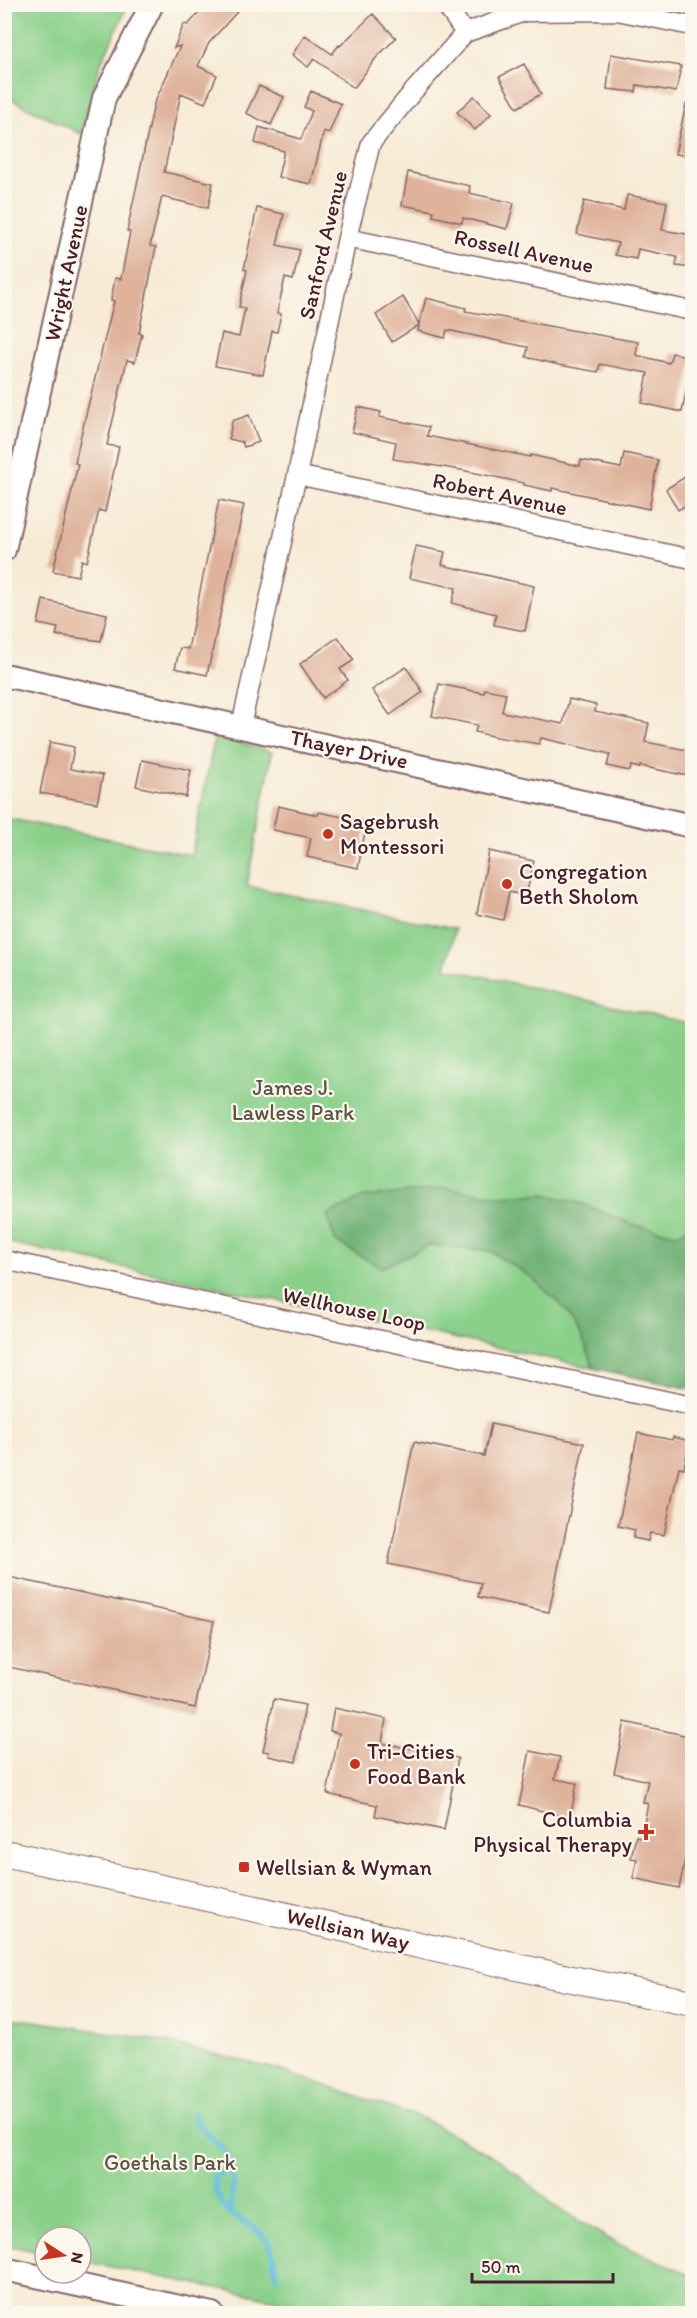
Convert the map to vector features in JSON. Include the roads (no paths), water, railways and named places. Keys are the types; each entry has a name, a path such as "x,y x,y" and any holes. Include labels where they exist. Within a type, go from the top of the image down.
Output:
{"main road":[{"name":"Wellsian Way","path":"4,1853 567,1978 693,2003"}],"street":[{"name":"Wright Avenue","path":"4,550 104,98 152,4"},
{"path":"445,4 465,33"},
{"name":"Sanford Avenue","path":"241,726 297,475 346,238 371,143 465,33 524,12 617,11 693,26"},
{"name":"Rossell Avenue","path":"346,238 693,311"},
{"name":"Robert Avenue","path":"297,475 693,559"},
{"name":"Thayer Drive","path":"4,675 693,826"},
{"name":"Wellhouse Loop","path":"4,1260 693,1406"},
{"path":"4,2269 212,2313"}],"waterway":[{"path":"194,2114 197,2123 223,2149 229,2161 226,2170 214,2178 221,2203 227,2211 259,2231 267,2240 277,2277"},
{"path":"230,2166 233,2182 230,2213"}],"place":[{"name":"Sagebrush Montessori","path":"328,834"},
{"name":"Congregation Beth Sholom","path":"507,884"},
{"name":"Tri-Cities Food Bank","path":"355,1764"},
{"name":"Columbia Physical Therapy","path":"646,1832"},
{"name":"Wellsian & Wyman","path":"244,1867"}],"park label":[{"name":"James J. Lawless Park","path":"293,1100"},
{"name":"Goethals Park","path":"170,2162"}]}
